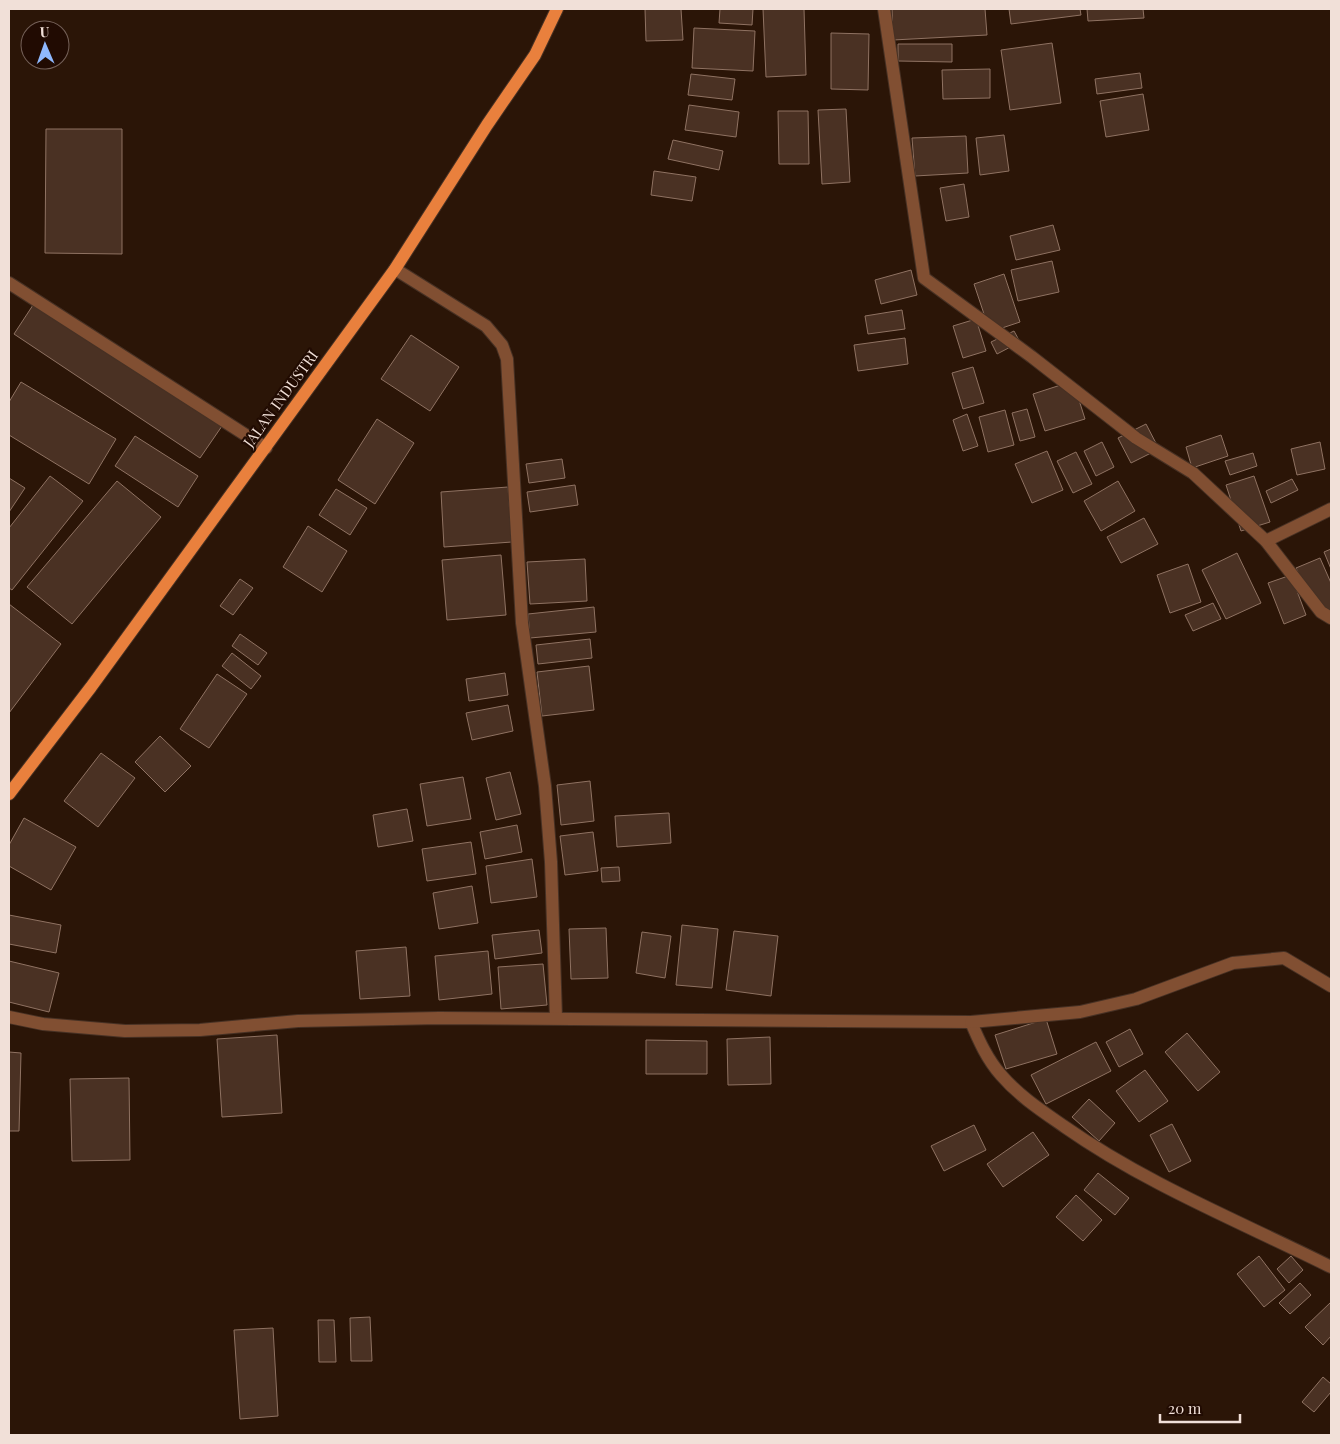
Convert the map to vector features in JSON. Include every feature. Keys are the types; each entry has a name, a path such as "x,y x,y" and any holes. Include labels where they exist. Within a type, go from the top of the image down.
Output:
{"main road":[{"name":"JALAN INDUSTRI","path":"9,794 92,687 394,268 486,125 535,54 557,9"}],"street":[{"path":"884,9 924,278 1032,357 1136,438 1193,473 1266,541 1320,612 1331,618"},
{"path":"394,268 486,326 502,345 507,359 522,624 545,786 552,862 556,1018"},
{"path":"9,283 266,448"},
{"path":"1266,541 1331,509"},
{"path":"9,1016 43,1024 125,1031 200,1030 298,1022 556,1018 765,1022 862,1020 971,1022 1019,1018 1098,1007 1136,999 1233,963 1284,958 1331,986"},
{"path":"971,1022 984,1052 1000,1074 1027,1100 1090,1145 1169,1190 1331,1266"}],"building":[{"path":"645,9 681,9 683,40 646,41"},
{"path":"720,9 753,9 752,25 719,23"},
{"path":"763,9 804,9 806,75 766,77"},
{"path":"892,9 985,9 987,35 893,40"},
{"path":"1009,9 1080,9 1081,15 1011,24"},
{"path":"1087,9 1143,9 1144,18 1088,21"},
{"path":"694,28 755,31 753,71 692,68"},
{"path":"831,33 869,34 868,90 831,89"},
{"path":"1052,43 1061,103 1010,110 1001,50"},
{"path":"898,44 952,44 952,62 898,61"},
{"path":"990,69 990,98 943,99 942,70"},
{"path":"1140,73 1142,88 1097,94 1095,79"},
{"path":"691,74 735,79 732,100 688,95"},
{"path":"1143,94 1149,130 1106,137 1100,101"},
{"path":"689,105 739,112 736,137 685,130"},
{"path":"846,109 850,182 822,184 818,110"},
{"path":"778,111 808,111 809,164 779,164"},
{"path":"46,129 122,129 122,254 45,253"},
{"path":"1004,135 1009,171 980,175 976,138"},
{"path":"966,136 968,173 915,176 912,138"},
{"path":"673,140 723,151 719,170 668,159"},
{"path":"654,171 696,177 692,201 651,195"},
{"path":"964,184 969,217 946,221 940,188"},
{"path":"1053,225 1060,250 1016,260 1010,236"},
{"path":"1052,261 1059,292 1018,301 1011,270"},
{"path":"911,270 917,295 881,304 875,280"},
{"path":"1004,274 1020,322 990,332 974,284"},
{"path":"35,302 222,426 200,458 14,334"},
{"path":"902,310 905,329 868,334 865,316"},
{"path":"976,319 986,351 963,358 953,326"},
{"path":"1014,331 1020,342 997,354 991,342"},
{"path":"411,335 459,367 430,411 381,379"},
{"path":"905,338 908,364 858,371 854,345"},
{"path":"973,367 984,403 963,409 952,373"},
{"path":"1073,381 1085,419 1045,431 1033,394"},
{"path":"21,382 116,439 89,484 9,435 9,402"},
{"path":"1027,409 1035,437 1020,441 1012,413"},
{"path":"1005,410 1014,445 988,452 979,417"},
{"path":"967,414 978,446 963,451 953,420"},
{"path":"377,419 414,443 375,504 338,480"},
{"path":"1146,424 1159,449 1131,463 1118,438"},
{"path":"1221,435 1228,456 1192,468 1186,447"},
{"path":"135,436 198,476 178,507 115,466"},
{"path":"1102,442 1114,467 1096,476 1084,451"},
{"path":"1320,442 1325,469 1297,475 1291,449"},
{"path":"1047,451 1063,490 1032,503 1015,464"},
{"path":"1076,452 1092,484 1073,493 1057,461"},
{"path":"1253,453 1257,466 1230,475 1225,461"},
{"path":"562,459 565,478 529,483 526,464"},
{"path":"50,476 83,501 12,590 9,588 9,528"},
{"path":"1254,476 1270,522 1241,531 1226,485"},
{"path":"9,478 25,488 9,512"},
{"path":"1292,479 1298,490 1271,503 1266,491"},
{"path":"117,481 161,517 72,624 27,587"},
{"path":"1118,481 1135,511 1101,531 1084,501"},
{"path":"575,485 578,505 530,512 527,492"},
{"path":"508,487 512,542 444,547 441,492"},
{"path":"336,489 367,508 350,535 319,515"},
{"path":"1144,518 1158,544 1121,563 1107,537"},
{"path":"308,526 347,551 322,592 283,567"},
{"path":"1331,549 1331,569 1324,552"},
{"path":"1237,553 1261,603 1226,619 1202,570"},
{"path":"501,555 506,615 447,620 442,560"},
{"path":"1320,558 1331,583 1331,613 1319,618 1296,568"},
{"path":"585,559 587,601 530,604 527,562"},
{"path":"1188,564 1201,602 1170,613 1157,575"},
{"path":"1291,575 1306,615 1284,624 1268,583"},
{"path":"240,579 253,588 233,615 220,606"},
{"path":"1213,603 1221,619 1193,631 1185,615"},
{"path":"9,604 61,644 9,713"},
{"path":"594,607 596,632 530,638 528,614"},
{"path":"240,634 267,653 258,665 232,646"},
{"path":"590,639 592,658 538,664 536,645"},
{"path":"232,653 261,676 251,689 222,666"},
{"path":"589,666 594,710 542,716 537,672"},
{"path":"505,673 508,695 469,701 466,679"},
{"path":"217,674 247,694 209,748 180,729"},
{"path":"508,705 513,731 472,740 466,713"},
{"path":"160,736 191,766 165,792 135,762"},
{"path":"101,753 135,778 98,827 64,801"},
{"path":"510,772 521,814 496,820 486,778"},
{"path":"463,777 471,819 427,826 420,784"},
{"path":"590,781 594,821 561,825 557,785"},
{"path":"407,809 413,841 378,847 373,815"},
{"path":"669,813 671,843 617,847 615,816"},
{"path":"24,818 76,847 51,890 9,866 9,845"},
{"path":"517,825 522,852 485,859 480,832"},
{"path":"593,832 598,871 565,875 560,836"},
{"path":"471,842 476,874 427,881 422,849"},
{"path":"532,859 537,897 491,903 486,866"},
{"path":"619,867 620,881 602,882 601,868"},
{"path":"472,886 478,923 439,929 433,893"},
{"path":"9,915 61,925 56,953 9,944"},
{"path":"682,925 718,929 712,988 676,985"},
{"path":"606,928 608,978 571,979 569,929"},
{"path":"539,930 542,953 495,959 492,935"},
{"path":"734,931 778,936 771,996 726,990"},
{"path":"642,932 671,936 665,978 636,973"},
{"path":"406,947 410,996 360,999 356,951"},
{"path":"488,951 492,994 439,1000 435,956"},
{"path":"9,961 59,973 49,1012 9,1002"},
{"path":"543,964 547,1005 501,1009 498,967"},
{"path":"1046,1019 1057,1054 1006,1069 995,1035"},
{"path":"1130,1029 1143,1054 1119,1067 1106,1042"},
{"path":"1187,1033 1220,1072 1198,1091 1165,1052"},
{"path":"277,1035 282,1113 222,1117 217,1039"},
{"path":"770,1037 771,1084 728,1085 727,1039"},
{"path":"646,1040 707,1041 707,1074 646,1074"},
{"path":"1096,1042 1111,1071 1046,1104 1031,1075"},
{"path":"9,1052 21,1053 19,1131 9,1131"},
{"path":"1145,1070 1168,1101 1139,1122 1116,1091"},
{"path":"129,1078 130,1160 72,1161 70,1079"},
{"path":"1089,1099 1115,1123 1099,1141 1072,1117"},
{"path":"1172,1124 1191,1161 1169,1172 1150,1135"},
{"path":"974,1125 986,1150 944,1171 931,1146"},
{"path":"1033,1132 1049,1155 1003,1187 987,1164"},
{"path":"1098,1173 1129,1198 1115,1215 1084,1190"},
{"path":"1076,1195 1102,1220 1083,1241 1056,1217"},
{"path":"1259,1256 1285,1290 1264,1307 1237,1274"},
{"path":"1291,1256 1303,1270 1289,1283 1277,1269"},
{"path":"1300,1283 1311,1295 1290,1314 1279,1303"},
{"path":"1331,1302 1331,1336 1323,1345 1305,1327"},
{"path":"370,1317 372,1361 351,1361 350,1318"},
{"path":"318,1320 334,1320 336,1362 319,1362"},
{"path":"273,1328 278,1416 240,1419 234,1330"},
{"path":"1323,1377 1331,1384 1331,1392 1314,1412 1302,1402"}]}
